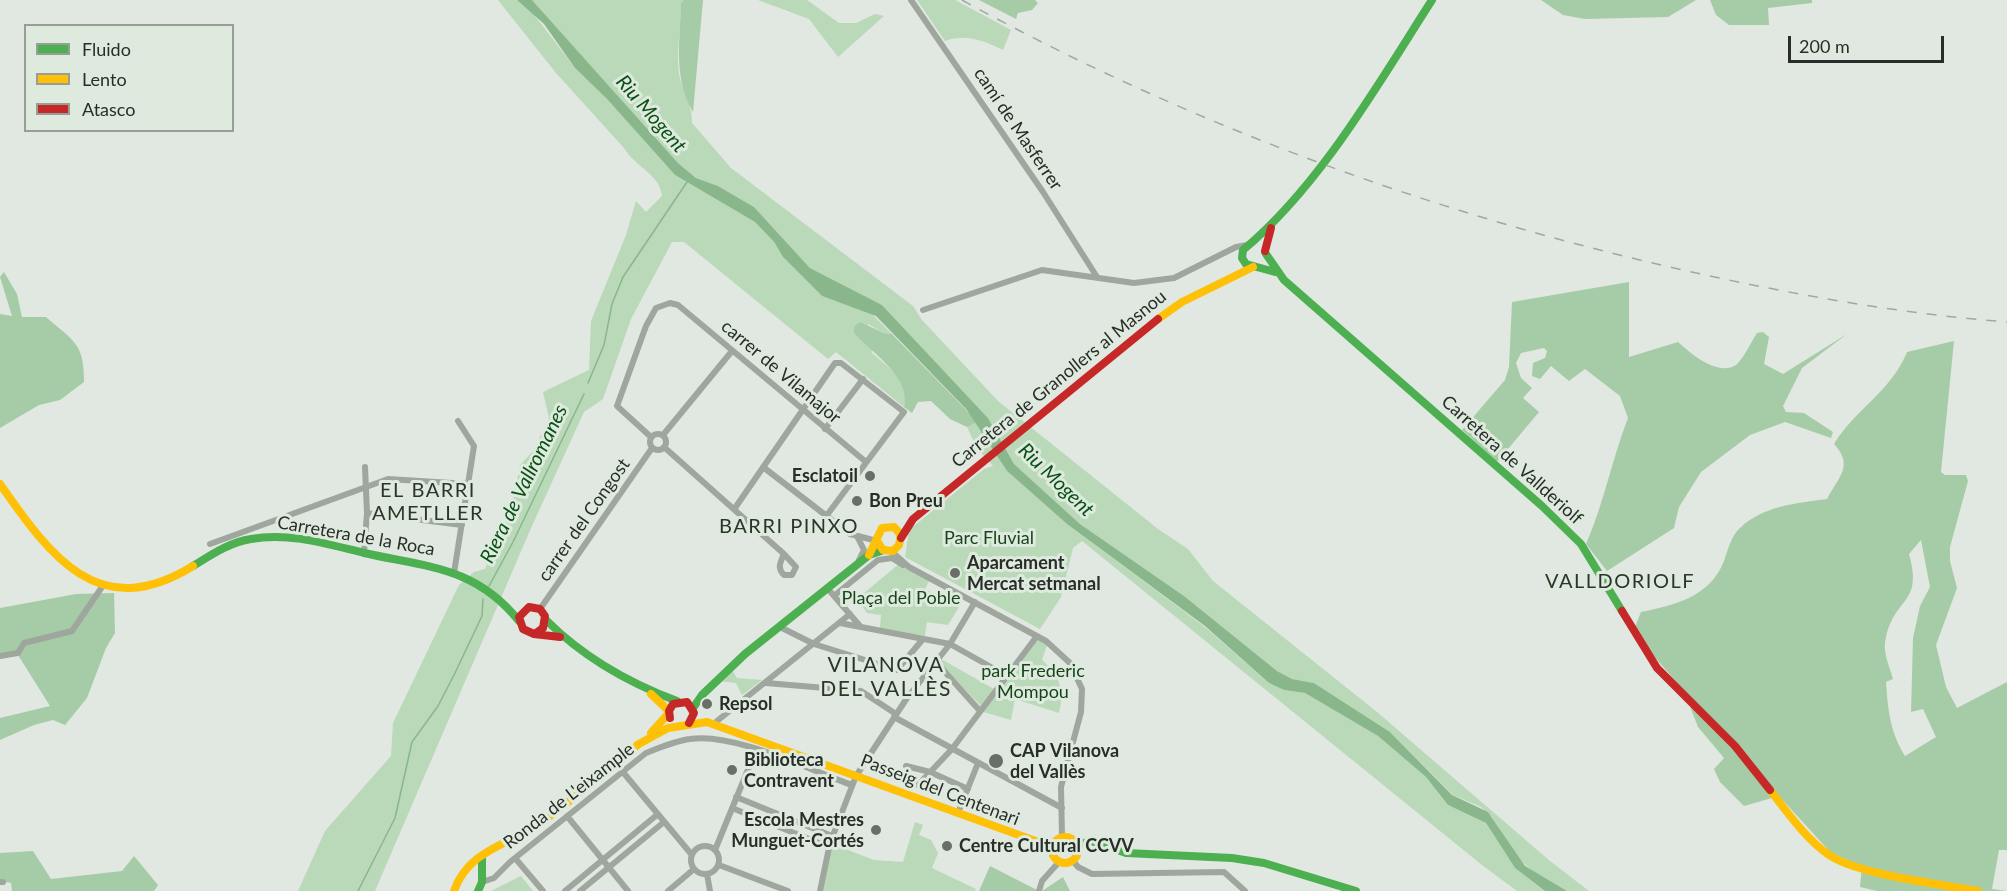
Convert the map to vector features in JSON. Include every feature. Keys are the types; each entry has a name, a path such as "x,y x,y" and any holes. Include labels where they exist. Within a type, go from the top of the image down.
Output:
{"street":[{"name":"camí de Masferrer","path":"911,0 1043,192 1098,277"},
{"path":"923,310 1042,270 1134,282 1174,278 1229,251 1249,244 1272,226 1362,108 1432,0"},
{"path":"1229,251 1242,257 1246,264 1254,267 1264,261 1272,226"},
{"path":"1249,244 1260,244 1265,252"},
{"path":"1234,277 1249,244"},
{"name":"Carretera de Vallderiolf","path":"1265,252 1276,272 1542,506 1581,544 1657,668 1735,746 1797,824 1829,855 1854,867 1978,891"},
{"name":"Carretera de Vallderiolf","path":"1254,267 1276,272"},
{"name":"Carretera de Granollers al Masnou","path":"894,527 913,519 1182,302 1254,267"},
{"name":"carrer de Vilamajor","path":"651,437 617,406 646,326 656,308 670,303 678,306 866,462"},
{"path":"663,435 732,351"},
{"path":"735,508 801,410 836,363 841,363 904,412 826,515"},
{"path":"825,429 863,380"},
{"path":"454,573 474,446 458,421"},
{"path":"655,434 663,435 666,441 664,447 659,450 652,448 651,437 655,434"},
{"path":"664,447 784,554"},
{"name":"carrer del Congost","path":"540,609 652,448"},
{"path":"363,552 367,513 365,467"},
{"path":"763,467 826,515 860,537 877,541 909,567"},
{"path":"210,544 388,479 468,484"},
{"name":"Carretera de la Roca","path":"0,484 56,559 77,574 104,584 137,587 158,584 231,544 262,537 291,539 430,565 454,573 502,602 526,609"},
{"path":"367,513 462,525"},
{"name":"Carretera de Granollers al Masnou","path":"900,542 913,519"},
{"path":"860,537 879,531 886,526 894,527 900,542 903,561"},
{"path":"831,592 852,569 869,555 877,541 879,531"},
{"path":"852,569 864,550 860,537"},
{"path":"869,555 888,551 900,542"},
{"path":"458,889 460,874 492,847 530,829 553,814 662,724 669,712 680,701 709,686 780,627 878,560 892,558 1046,641 1070,663 1082,689 1081,711 1061,787 1062,837"},
{"path":"0,657 18,653 24,643 72,631 104,584"},
{"path":"831,592 861,627"},
{"name":"Carretera de la Roca","path":"502,602 519,621"},
{"path":"820,891 832,836 856,776 895,716 950,644 975,602"},
{"path":"560,637 524,631 519,621 526,609 533,607 540,609 560,637 639,684 694,709"},
{"path":"717,720 850,614"},
{"path":"536,633 543,628 546,620"},
{"path":"840,622 950,644 1007,676"},
{"path":"780,627 814,644 897,670 923,639"},
{"path":"918,785 952,748 1037,636"},
{"path":"936,662 980,711"},
{"path":"765,683 861,691 895,716 1062,808"},
{"path":"639,684 669,712 671,720 678,725"},
{"path":"637,745 668,728 689,723 694,709 709,686"},
{"name":"Passeig del Centenari","path":"694,709 816,761"},
{"name":"Passeig del Centenari","path":"689,723 707,722 1052,847"},
{"name":"Ronda de L'eixample","path":"480,883 494,878 515,858 646,753 692,738 734,741 852,785"},
{"path":"715,850 756,750"},
{"path":"958,813 978,763"},
{"path":"906,766 930,772 968,789"},
{"path":"622,771 692,855 694,869"},
{"path":"736,798 832,836"},
{"path":"732,808 829,847"},
{"path":"565,891 658,814"},
{"path":"567,816 628,891"},
{"path":"580,891 664,822"},
{"path":"1059,862 1053,856 1052,847 1062,837 1071,838 1077,845 1078,853 1073,861"},
{"path":"1077,845 1091,841 1126,853 1232,858 1264,863 1356,891"},
{"path":"692,855 700,846 706,846 715,850 719,855 719,865"},
{"path":"480,883 482,857"},
{"path":"515,858 543,891"},
{"path":"1039,891 1042,881 1059,862 1073,861"},
{"path":"1073,861 1078,867 1092,874 1224,872 1245,891"},
{"path":"707,874 719,865"},
{"path":"719,865 788,891"},
{"path":"468,869 476,871 480,883"},
{"path":"694,869 707,874"},
{"path":"668,891 694,869"},
{"path":"707,874 710,891"}],"green space":[{"path":"498,0 517,0 532,12 575,68 607,99 675,175 755,222 774,242 783,257 822,296 871,313 892,334 884,333 868,324 872,353 897,376 904,390 904,407 836,352 828,359 684,242 672,242 631,319 603,399 584,412 531,528 375,891 298,891 325,831 391,756 393,723 459,585 474,572 485,569 511,512 520,465 533,451 549,418 543,392 589,370 591,321 626,235 636,201 646,212 662,196 652,176 629,155 556,73"},
{"path":"532,0 684,0 681,3 678,66 680,80 691,111 692,123 731,168 913,306 922,320 998,401 1158,529 1188,549 1213,581 1377,712 1550,861 1589,891 1567,891 1531,870 1519,859 1492,817 1481,807 1453,795 1390,732 1314,683 1292,679 1277,671 1184,596 1080,524 1014,464 988,418 882,305 810,268 754,207 718,186 696,178 678,163"},
{"path":"758,0 807,0 839,23 856,23 875,14 884,16 838,57 809,19"},
{"path":"917,0 955,0 1011,30 1003,50 982,41 967,38 945,41"},
{"name":"Parc Fluvial","path":"978,422 1007,471 1067,524 1205,627 1269,683 1284,690 1305,693 1378,736 1426,777 1448,805 1486,823 1515,868 1545,891 1517,891 1482,865 1082,541 1073,548 1061,597 1040,629 905,557 909,530 984,469 993,466 977,448 967,427"},
{"name":"Plaça del Poble","path":"900,563 930,579 925,589 959,607 948,625 927,622 925,636 880,628 881,615 867,613 857,599"},
{"name":"park Frederic Mompou","path":"1037,636 1047,645 1042,660 1060,684 1059,713 1015,699 1011,720 980,711"},
{"path":"941,659 994,689 981,706 939,662"},
{"path":"732,670 737,678 762,680 742,695 736,683 718,681"},
{"path":"915,822 923,825 919,835 931,840 938,853 932,868 976,889 975,891 820,891 830,843 874,860 903,862"},
{"path":"521,876 533,891 491,891"}],"shaded area":[{"path":"517,0 532,0 678,163 696,178 718,186 754,207 810,268 882,305 988,418 1014,464 1080,524 1184,596 1277,671 1292,679 1314,683 1390,732 1452,795 1488,812 1525,866 1567,891 1545,891 1515,868 1486,823 1448,805 1426,777 1378,736 1305,693 1284,690 1269,683 1205,626 1067,524 1007,471 967,410 876,316 822,296 783,257 774,242 755,222 675,175 607,99 575,68 544,24"},
{"path":"684,0 703,0 693,112 680,73 681,3"},
{"path":"979,0 1035,0 1038,3 1032,10 1018,13 1016,19"},
{"path":"1541,0 1696,0 1668,17 1585,19 1563,15"},
{"path":"1710,0 1812,0 1812,3 1768,8 1769,25 1729,25 1716,15"},
{"path":"4,272 17,294 22,317 46,317 76,344 82,358 84,382 60,400 39,405 0,428 0,314 12,316 0,277"},
{"path":"1629,282 1629,357 1678,342 1705,362 1721,368 1729,368 1739,362 1757,333 1763,332 1769,337 1764,364 1783,374 1847,334 1802,368 1783,406 1786,412 1804,413 1833,432 1831,438 1785,422 1750,435 1701,472 1679,507 1674,528 1607,571 1586,544 1628,418 1620,396 1585,369 1569,381 1551,366 1540,379 1532,376 1533,363 1545,358 1547,351 1544,348 1521,353 1516,363 1521,378 1532,388 1523,398 1539,412 1497,462 1462,430 1505,380 1509,367 1512,302"},
{"path":"860,322 884,333 892,334 978,422 967,427 950,419 931,401 918,402 912,413 904,407 905,396 896,376 854,333 854,327"},
{"path":"1954,341 1941,472 1945,475 1966,475 1968,481 1950,547 1950,561 1957,588 1936,645 1946,687 1957,708 2007,682 2007,850 1999,850 1992,889 2007,891 1877,891 1860,887 1862,866 1831,853 1779,796 1744,806 1720,782 1714,769 1724,758 1698,727 1684,691 1653,655 1635,627 1641,612 1679,602 1701,591 1710,583 1724,561 1734,535 1749,521 1770,510 1827,499 1844,465 1840,452 1834,444 1852,420 1892,379 1907,352","holes":["1921,540 1930,587 1920,606 1913,638 1911,712 1923,709 1936,737 1905,756 1896,738 1889,711 1886,682 1893,679 1886,658 1885,642 1890,623 1911,592 1913,583 1909,554"]},
{"path":"114,593 115,633 106,648 87,698 65,725 53,720 34,725 0,740 0,718 50,706 18,655 0,657 0,608 76,594"},
{"path":"33,851 51,879 122,871 134,856 158,885 154,891 12,891 11,883 0,881 0,853"},
{"path":"990,866 1039,891 979,891"},
{"path":"1063,877 1070,891 1042,891"}],"waterway":[{"name":"Riera de Vallromanes","path":"588,383 604,345 612,304 623,277 687,182"},
{"name":"Riera de Vallromanes","path":"489,586 513,542 584,394"},
{"name":"Riera de Vallromanes","path":"358,891 395,818 412,742 438,706 455,673 482,616 483,599"}],"railway":[{"path":"962,0 1139,89 1322,164 1415,196 1605,251 1701,274 1853,303 2007,322"}],"traffic: fast":[{"path":"1275,272 1246,264 1242,258 1243,250 1271,224 1322,165 1369,99 1432,0"},
{"path":"1266,254 1284,280 1542,506 1581,544 1622,611"},
{"path":"193,566 243,541 265,537 308,540 429,566 467,579 485,589 519,621"},
{"path":"693,708 702,695 745,654 869,555 884,550"},
{"path":"546,620 575,645 607,667 641,686 677,701"},
{"path":"1077,845 1091,841 1126,853 1232,858 1264,863 1356,891"},
{"path":"478,891 482,882 482,857"}],"traffic: slow":[{"path":"1158,319 1182,302 1253,267"},
{"path":"0,484 38,536 59,557 80,574 104,585 130,588 160,582 193,566"},
{"path":"869,555 882,528 894,527 901,535 899,545 893,551 883,550 877,541"},
{"path":"651,694 669,711"},
{"path":"651,733 669,713"},
{"path":"637,745 668,728 707,722 1052,847"},
{"path":"454,891 469,866 480,857 542,822 639,744"},
{"path":"1770,790 1812,841 1842,862 1900,878 1978,891"},
{"path":"1065,837 1074,841 1078,850 1074,859 1065,863 1056,859 1052,850 1056,841 1065,837"}],"traffic: jam":[{"path":"1265,251 1271,228"},
{"path":"901,538 913,519 1158,319"},
{"path":"536,633 543,628 545,616 540,609 529,607 519,617 523,629 534,634 560,637"},
{"path":"1622,611 1657,668 1735,746 1770,790"},
{"path":"670,718 669,711 673,704 687,702 694,713 689,723"}],"place":[{"name":"Esclatoil","path":"870,476"},
{"name":"Bon Preu","path":"857,501"},
{"name":"Aparcament Mercat setmanal","path":"955,573"},
{"name":"Repsol","path":"707,704"},
{"name":"CAP Vilanova del Vallès","path":"996,761"},
{"name":"Biblioteca Contravent","path":"732,770"},
{"name":"Escola Mestres Munguet-Cortés","path":"876,830"},
{"name":"Centre Cultural CCVV","path":"947,846"}],"district":[{"name":"EL BARRI AMETLLER","path":"428,502"},
{"name":"BARRI PINXO","path":"789,527"},
{"name":"VALLDORIOLF","path":"1620,582"},
{"name":"VILANOVA DEL VALLÈS","path":"886,677"}],"water label":[{"name":"Riu Mogent","path":"651,114"},
{"name":"Riu Mogent","path":"1056,480"}]}
